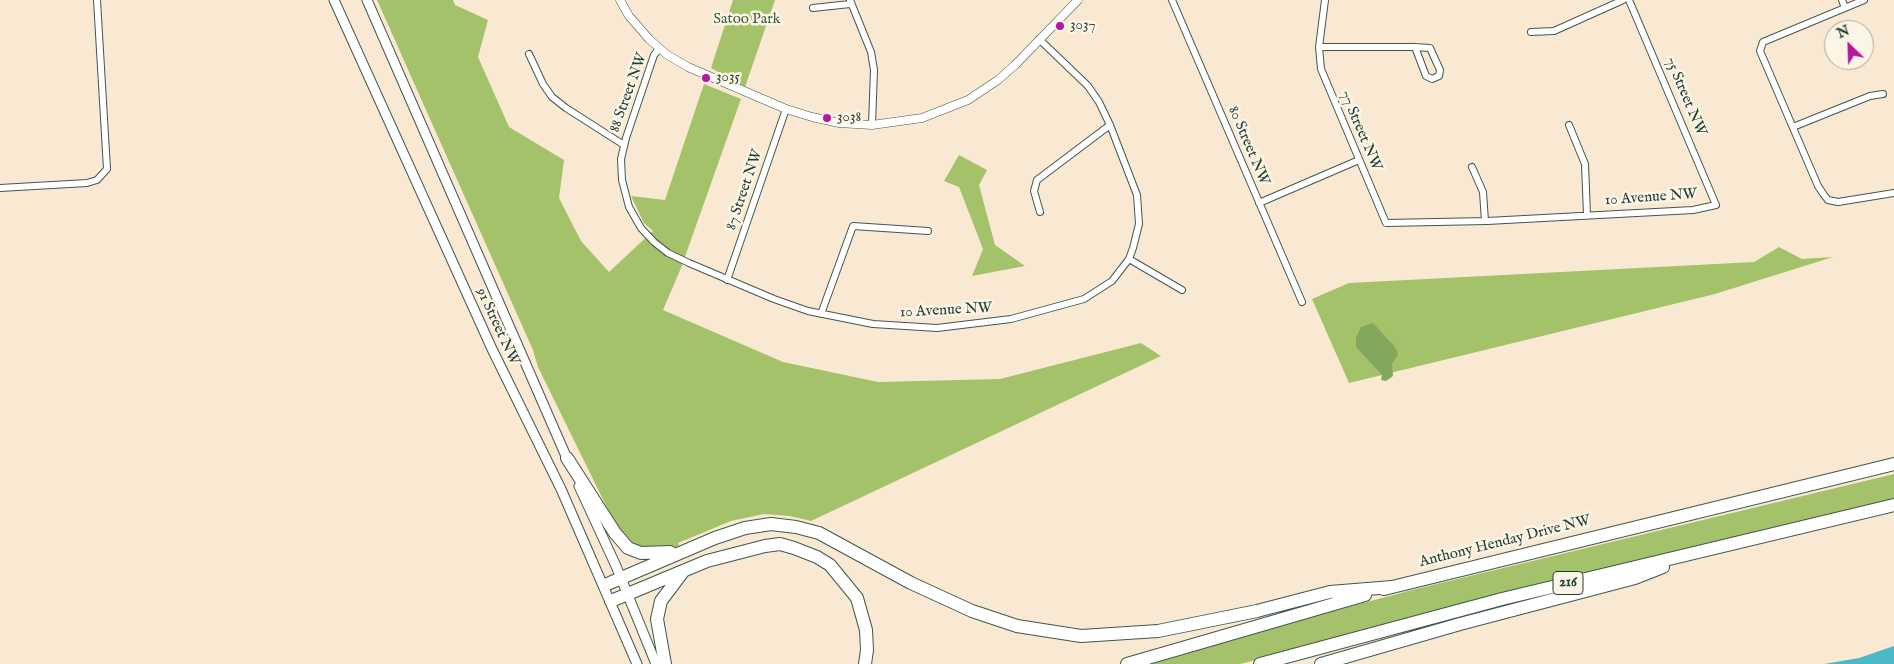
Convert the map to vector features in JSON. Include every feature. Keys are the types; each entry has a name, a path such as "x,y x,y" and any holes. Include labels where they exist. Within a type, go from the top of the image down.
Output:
{"highway":[{"path":"567,458 615,533 628,548 641,553 657,554 699,544"},
{"name":"Anthony Henday Drive NW","path":"1127,664 1392,587 1894,464"},
{"name":"216","path":"1260,664 1430,617 1894,505"},
{"path":"604,585 699,544 745,528 771,524 796,527 819,533 910,583 972,611 1017,626 1081,636 1158,631 1258,610 1330,592 1392,587"},
{"path":"611,602 707,562 765,546 780,544 817,557 830,565 857,598 866,630 868,650 865,664"},
{"path":"1322,664 1460,624 1635,578 1711,549"},
{"path":"666,664 657,619 661,601 684,571"}],"main road":[{"name":"91 Street NW","path":"334,0 492,349 561,489 637,664"},
{"name":"91 Street NW","path":"367,0 628,594 656,664"}],"street":[{"path":"0,188 87,183 96,180 107,169 96,0"},
{"path":"620,0 639,28 659,49 688,67 786,109 839,123 872,125 922,118 968,100 998,80 1078,0"},
{"name":"80 Street NW","path":"1172,0 1302,302"},
{"name":"77 Street NW","path":"1325,0 1319,47 1321,69 1386,223"},
{"path":"1531,32 1554,31 1623,0"},
{"name":"75 Street NW","path":"1629,0 1716,204"},
{"path":"1842,0 1846,8"},
{"path":"1864,0 1764,42 1760,51 1818,186 1828,200 1838,202 1894,193"},
{"path":"813,8 850,2 871,52 874,70 872,125"},
{"path":"1039,39 1088,86 1099,102 1130,173 1138,202 1138,230 1129,259 1182,290"},
{"path":"1319,47 1416,47 1430,48 1440,70 1439,76 1432,79 1426,76 1416,47"},
{"name":"88 Street NW","path":"642,228 629,207 624,191 621,169 624,146 654,55 659,49"},
{"name":"88 Street NW","path":"529,54 543,84 552,97 624,146"},
{"path":"1793,126 1870,96 1883,94"},
{"name":"87 Street NW","path":"727,280 786,109"},
{"path":"1040,212 1034,191 1035,182 1110,125"},
{"name":"10 Avenue NW","path":"1569,126 1585,164 1587,214"},
{"path":"1259,203 1359,160"},
{"path":"1472,167 1483,192 1485,221"},
{"name":"10 Avenue NW","path":"1386,223 1485,221 1587,214 1693,210 1716,204"},
{"path":"821,314 853,226 928,231"},
{"name":"10 Avenue NW","path":"642,228 654,242 668,253 774,299 821,314 896,326 961,326 1036,314 1078,302 1112,281 1129,259"}],"green space":[{"path":"377,0 453,0 455,5 488,20 478,57 509,127 564,160 559,198 581,241 609,272 653,231 644,223 631,196 665,200 704,84 741,99 681,268 663,310 783,362 878,382 1000,379 1141,343 1161,356 811,521 790,516 764,514 731,521 678,543 679,546 666,550 655,550 633,544 616,526 538,367 533,350"},
{"name":"Satoo Park","path":"733,0 775,0 745,87 711,68"},
{"path":"959,155 987,170 979,185 995,245 1025,266 972,276 983,249 959,187 944,181"},
{"path":"1779,247 1802,259 1833,257 1715,294 1349,383 1312,299 1349,283 1754,262"},
{"path":"1373,323 1395,347 1398,354 1392,364 1393,376 1386,381 1381,380 1382,375 1356,347 1356,337 1361,327"},
{"path":"1894,474 1894,499 1864,508 1240,664 1150,664 1291,622 1416,589"}],"water":[{"path":"1894,646 1894,664 1824,664 1859,658"}],"place":[{"name":"3037","path":"1060,26"},
{"name":"3035","path":"706,78"},
{"name":"3038","path":"827,118"}]}
